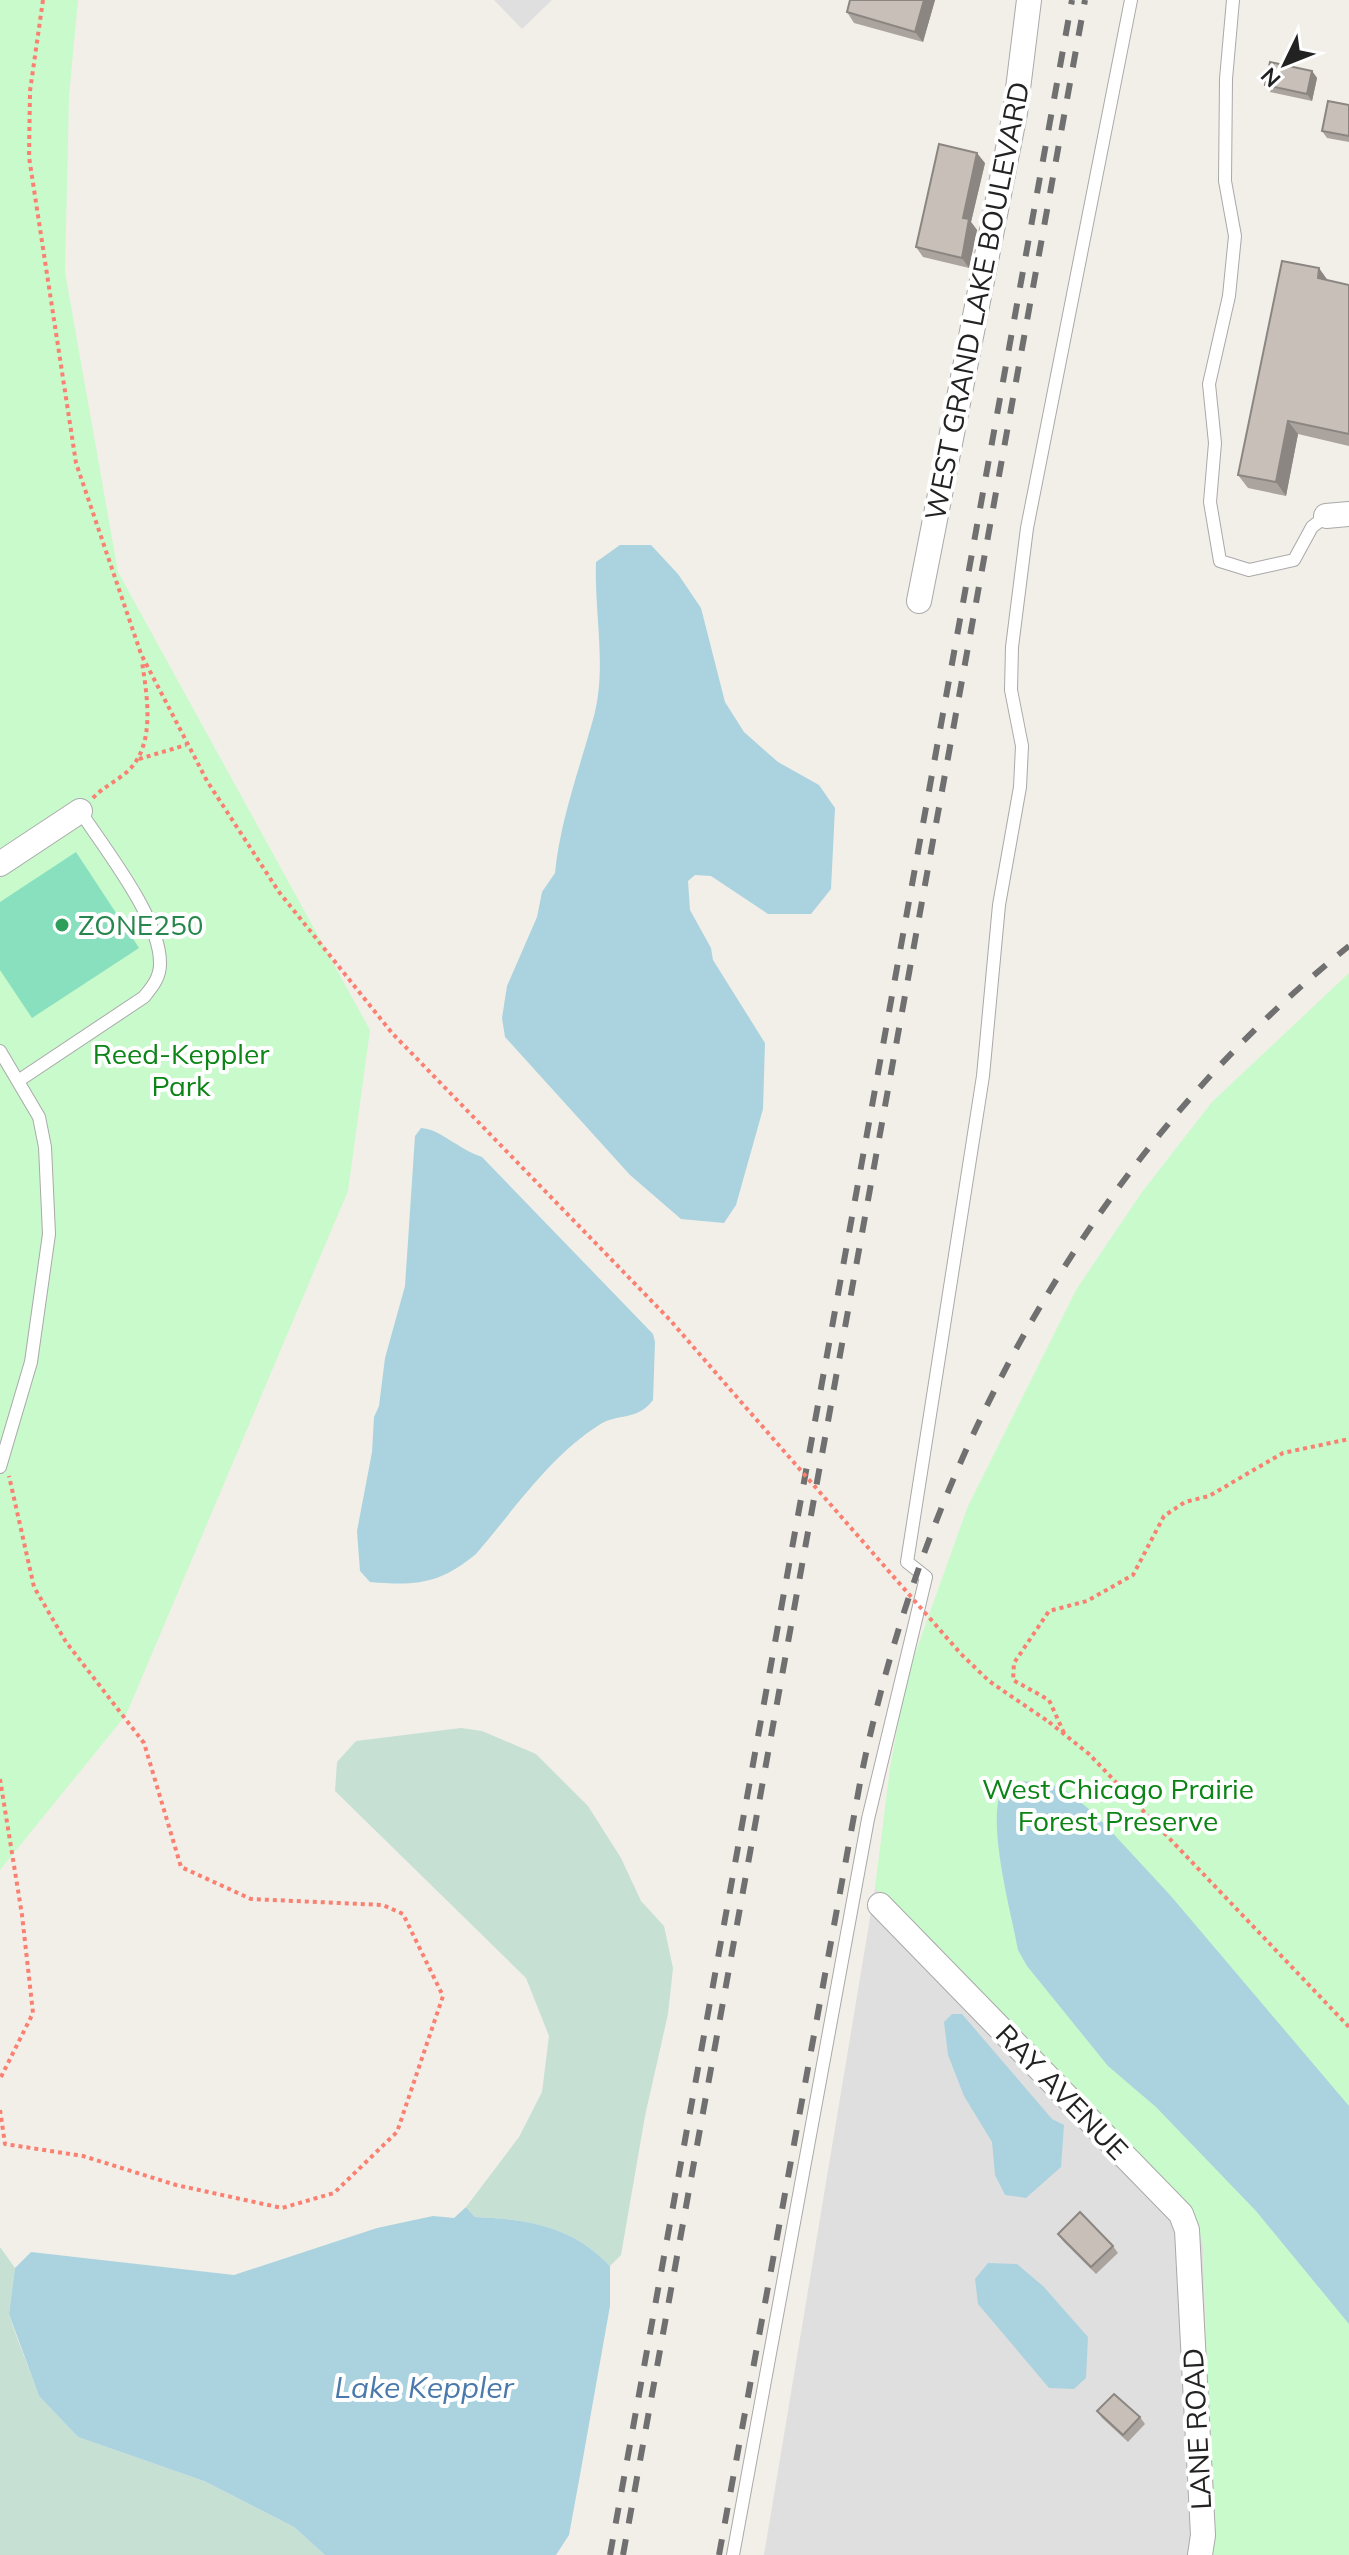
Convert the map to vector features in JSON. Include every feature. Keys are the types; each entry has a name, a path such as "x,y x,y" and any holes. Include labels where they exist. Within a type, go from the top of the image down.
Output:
{"street":[{"name":"WEST GRAND LAKE BOULEVARD","path":"919,601 1015,113 1029,0"},
{"path":"0,864 80,811"},
{"name":"RAY AVENUE","path":"880,1905 1181,2214 1187,2230 1191,2303"},
{"name":"LANE ROAD","path":"1191,2303 1203,2535 1200,2555"}],"lane":[{"path":"733,2555 868,1819 926,1577 907,1562 983,1076 999,905 1020,787 1022,746 1011,690 1027,528 1131,0"},
{"path":"1233,0 1226,79 1225,181 1235,236 1229,296 1209,384 1215,443 1210,502 1220,561 1249,570 1294,560 1312,527 1338,515"},
{"path":"18,1081 144,997 156,983 160,965 149,923 80,811"},
{"path":"0,1051 39,1117 45,1147 49,1234 31,1362 3,1462"}],"path":[{"path":"43,0 30,91 29,157 76,463 141,654 186,745 279,892 392,1033 670,1320 961,1654 989,1681 1089,1754 1349,2027"},
{"path":"138,759 147,718 141,654"},
{"path":"80,811 138,759 186,745"},
{"path":"1064,1733 1049,1700 1013,1680 1014,1663 1049,1611 1087,1601 1133,1575 1164,1516 1185,1502 1209,1496 1283,1453 1349,1439"},
{"path":"0,2110 5,2144 83,2156 176,2185 282,2208 334,2193 397,2132 443,1996 403,1914 383,1905 251,1899 181,1867 144,1743 66,1642 34,1587 3,1462"},
{"path":"0,1779 22,1915 33,2013 0,2079"}],"shaded area":[{"path":"494,0 552,0 522,29"},
{"path":"875,1888 1183,2203 1198,2224 1203,2246 1212,2555 764,2555"}],"green space":[{"name":"Reed-Keppler Park","path":"0,0 78,0 69,96 65,272 118,572 370,1030 348,1191 126,1715 0,1870"},
{"name":"ZONE250","path":"76,852 139,948 32,1018 0,970 0,902"},
{"name":"West Chicago Prairie Forest Preserve","path":"1349,973 1349,2555 1213,2555 1203,2246 1198,2224 1183,2203 875,1888 890,1768 906,1679 968,1506 1076,1290 1142,1192 1212,1102"},
{"path":"461,1728 482,1731 536,1754 588,1806 621,1858 641,1901 664,1926 673,1968 668,2014 645,2116 621,2255 610,2266 595,2252 564,2233 531,2223 475,2217 466,2207 519,2137 542,2092 549,2036 526,1978 335,1791 337,1762 356,1741"},
{"path":"0,2247 15,2268 9,2314 39,2396 78,2437 204,2481 294,2527 325,2555 0,2555"}],"water":[{"path":"620,545 651,545 678,574 701,608 725,702 744,732 778,762 819,785 835,808 831,889 811,914 768,914 711,876 695,875 688,881 690,910 711,948 713,960 765,1043 763,1109 736,1205 724,1223 681,1219 630,1175 505,1037 502,1018 507,986 537,917 542,892 555,873 566,814 598,697 600,658 596,562"},
{"path":"421,1128 482,1157 653,1334 653,1400 641,1411 599,1425 564,1452 476,1554 451,1572 414,1583 370,1582 360,1571 357,1531 385,1358 405,1286 415,1136"},
{"path":"1007,1782 1051,1784 1068,1792 1095,1814 1170,1895 1349,2106 1349,2324 1256,2211 1156,2107 1108,2066 1027,1966 1018,1950 997,1837 1000,1795"},
{"path":"952,2014 962,2014 1052,2119 1064,2125 1061,2167 1026,2198 1005,2195 995,2175 992,2142 964,2096 948,2055 944,2022"},
{"name":"Lake Keppler","path":"466,2207 475,2217 531,2223 564,2233 595,2252 610,2266 610,2306 569,2535 556,2555 325,2555 294,2527 204,2481 78,2437 39,2396 9,2314 15,2268 31,2252 234,2275 377,2228 433,2216 454,2218"},
{"path":"988,2263 1017,2264 1043,2286 1088,2337 1086,2378 1074,2389 1049,2388 978,2304 975,2279"}],"building":[{"path":"850,0 924,0 915,32 847,12"},
{"path":"1270,62 1312,71 1307,94 1265,85"},
{"path":"1328,101 1349,105 1349,136 1322,131"},
{"path":"939,144 977,153 963,218 969,219 962,258 916,247"},
{"path":"1282,261 1319,268 1318,278 1349,285 1349,434 1288,421 1276,482 1238,475"},
{"path":"1080,2212 1113,2246 1091,2267 1058,2234"},
{"path":"1114,2394 1140,2417 1123,2435 1097,2411"}],"railway":[{"path":"610,2555 1072,0"},
{"path":"623,2555 1085,0"},
{"path":"719,2555 862,1772 891,1654 930,1538 978,1425 1034,1317 1100,1214 1174,1117 1257,1027 1349,946"}],"place":[{"name":"ZONE250","path":"62,925"}]}
